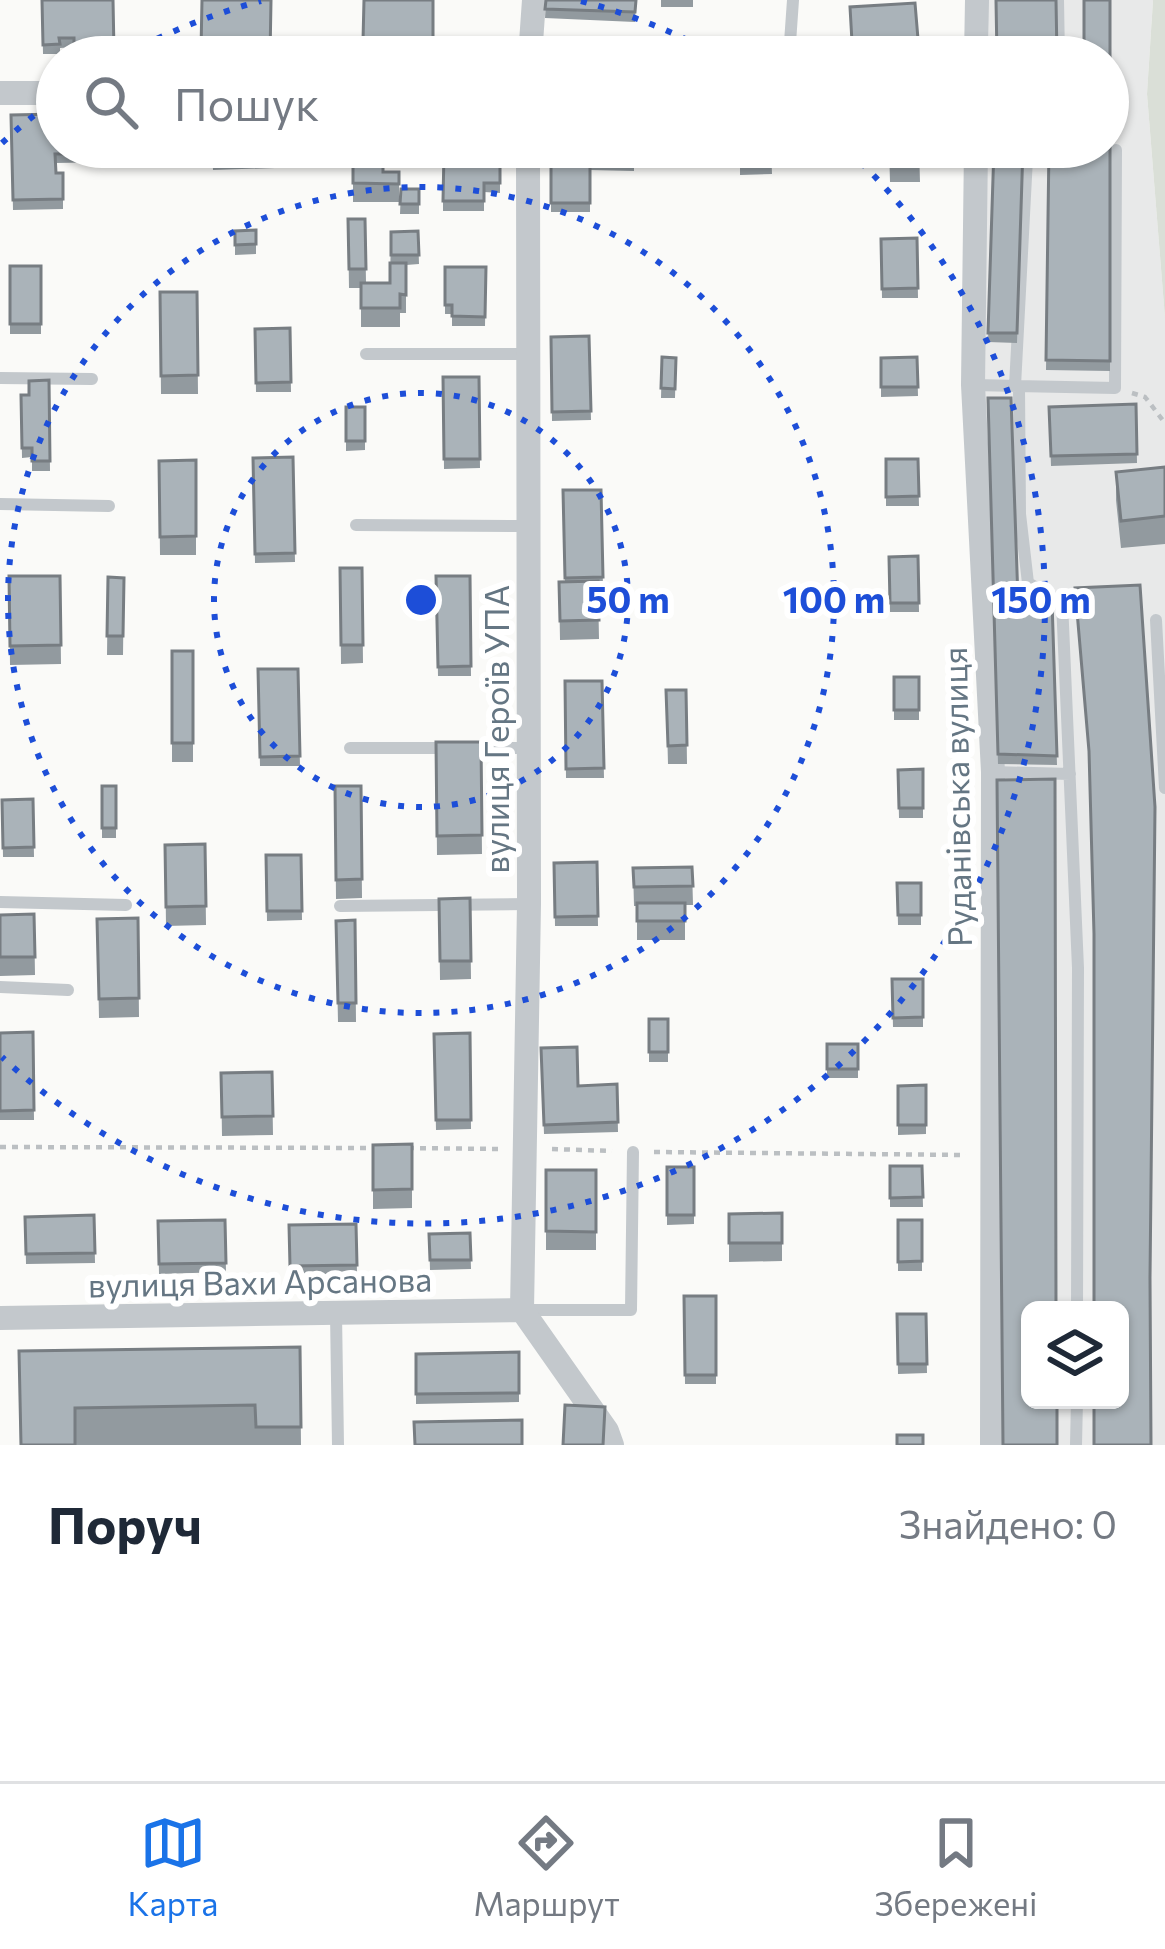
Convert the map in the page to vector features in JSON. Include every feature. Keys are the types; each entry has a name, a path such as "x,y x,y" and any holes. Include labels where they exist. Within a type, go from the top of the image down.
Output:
{"street":[{"path":"531,36 534,0"},
{"path":"976,0 976,36"},
{"path":"0,93 36,93"},
{"name":"вулиця Героїв УПА","path":"522,1310 529,904 528,168"},
{"name":"Руданівська вулиця","path":"976,168 973,385 993,772 992,1445"},
{"path":"522,1310 607,1431 612,1445"},
{"name":"вулиця Вахи Арсанова","path":"0,1318 522,1310"}],"lane":[{"path":"791,36 794,0"},
{"path":"1058,0 1059,36"},
{"path":"1027,168 1017,387 1020,514 1028,583 1062,602 1078,968 1077,1301"},
{"path":"973,385 1115,388 1116,168"},
{"path":"366,354 529,354"},
{"path":"0,378 92,379"},
{"path":"0,504 109,506"},
{"path":"356,525 529,526"},
{"path":"1156,620 1165,788"},
{"path":"350,748 527,748"},
{"path":"993,772 1070,773"},
{"path":"0,902 126,905"},
{"path":"340,907 529,904"},
{"path":"0,987 68,990"},
{"path":"522,1310 631,1310 633,1152"},
{"path":"336,1313 338,1445"},
{"path":"1076,1445 1077,1409"}],"path":[{"path":"1115,388 1144,397 1165,423"}],"shaded area":[{"path":"988,0 1153,0 1147,94 1165,318 1165,1445 996,1445 982,334 986,168 1129,168 1129,36 989,36"},
{"path":"1153,0 1165,0 1165,318 1147,94"}],"building":[{"path":"42,0 113,0 114,36 43,36"},
{"path":"202,0 271,0 270,36 201,36"},
{"path":"364,0 433,0 433,36 363,36"},
{"path":"546,0 636,0 635,12 545,9"},
{"path":"996,0 1056,0 1057,36 997,36"},
{"path":"1084,0 1110,0 1110,36 1084,36"},
{"path":"915,3 918,36 852,36 850,7"},
{"path":"36,114 36,168 63,173 63,199 13,200 11,115"},
{"path":"353,168 399,172 399,184 353,183"},
{"path":"444,168 500,168 500,183 484,183 484,201 443,201"},
{"path":"551,168 590,168 590,203 551,203"},
{"path":"993,168 1022,168 1017,333 988,333"},
{"path":"1049,168 1110,168 1110,361 1046,360"},
{"path":"401,189 419,189 419,204 400,204"},
{"path":"348,219 365,219 366,269 349,269"},
{"path":"256,230 256,244 235,245 235,231"},
{"path":"418,231 419,255 391,255 391,232"},
{"path":"917,238 918,288 882,289 881,239"},
{"path":"390,263 406,263 406,295 400,294 400,308 361,308 361,283 390,283"},
{"path":"10,266 41,266 41,324 10,324"},
{"path":"445,267 486,267 485,317 452,316 452,305 445,305"},
{"path":"160,292 197,292 198,375 161,376"},
{"path":"290,328 291,382 256,383 255,329"},
{"path":"589,336 591,411 552,412 551,337"},
{"path":"662,357 676,358 675,389 661,388"},
{"path":"917,357 918,387 881,387 881,358"},
{"path":"443,377 479,377 480,459 444,459"},
{"path":"49,380 50,461 32,461 32,448 22,448 21,395 29,395 29,381"},
{"path":"988,398 1011,398 1018,600 1052,601 1057,756 998,754"},
{"path":"1136,404 1137,454 1051,456 1049,407"},
{"path":"346,407 365,407 365,441 346,441"},
{"path":"293,457 295,553 255,554 253,458"},
{"path":"886,459 918,459 919,496 886,497"},
{"path":"196,460 196,536 160,537 159,461"},
{"path":"1165,467 1165,516 1121,521 1116,472"},
{"path":"563,490 601,490 603,577 565,578"},
{"path":"918,556 919,603 890,603 889,557"},
{"path":"340,568 362,568 363,645 341,645"},
{"path":"9,576 60,576 61,645 10,646"},
{"path":"436,576 470,576 471,666 438,667"},
{"path":"108,577 124,578 123,636 107,636"},
{"path":"598,581 599,620 560,621 559,582"},
{"path":"1140,585 1155,807 1151,1445 1094,1445 1094,1409 1129,1409 1129,1301 1094,1301 1094,934 1089,751 1075,588"},
{"path":"172,651 193,651 193,743 172,743"},
{"path":"258,669 298,669 300,756 260,757"},
{"path":"894,677 919,677 919,710 894,710"},
{"path":"565,681 602,681 604,768 566,769"},
{"path":"666,690 686,690 687,745 668,746"},
{"path":"436,742 481,742 482,835 437,836"},
{"path":"923,769 923,808 899,808 898,770"},
{"path":"1055,779 1056,1301 1021,1301 1021,1409 1057,1409 1057,1445 1003,1445 997,780"},
{"path":"102,786 116,786 116,828 102,828"},
{"path":"335,786 361,786 362,879 336,880"},
{"path":"33,799 34,847 3,848 2,800"},
{"path":"205,844 206,906 166,907 165,845"},
{"path":"266,855 301,855 302,911 267,911"},
{"path":"597,862 598,916 555,917 554,863"},
{"path":"692,867 693,886 634,887 633,868"},
{"path":"897,883 921,883 921,915 898,915"},
{"path":"470,898 471,961 440,961 439,899"},
{"path":"637,903 685,903 685,921 637,921"},
{"path":"34,914 35,957 0,957 0,915"},
{"path":"138,918 139,998 99,999 97,919"},
{"path":"355,920 356,1003 338,1003 336,921"},
{"path":"892,979 923,979 923,1017 893,1018"},
{"path":"649,1019 668,1019 668,1052 649,1052"},
{"path":"33,1032 34,1110 0,1111 0,1033"},
{"path":"470,1033 471,1120 436,1120 434,1034"},
{"path":"827,1044 858,1044 858,1069 827,1069"},
{"path":"577,1047 578,1086 617,1084 618,1122 544,1125 541,1048"},
{"path":"272,1072 273,1116 222,1117 221,1073"},
{"path":"926,1085 926,1125 898,1125 898,1086"},
{"path":"412,1144 412,1189 373,1190 373,1145"},
{"path":"890,1166 922,1166 923,1197 890,1198"},
{"path":"667,1167 694,1167 694,1215 667,1215"},
{"path":"546,1170 596,1170 596,1232 546,1231"},
{"path":"782,1213 782,1243 729,1243 729,1214"},
{"path":"94,1215 95,1253 26,1254 25,1217"},
{"path":"225,1220 226,1263 159,1264 158,1221"},
{"path":"898,1220 922,1220 922,1261 898,1262"},
{"path":"356,1224 357,1265 290,1266 289,1225"},
{"path":"470,1233 471,1260 430,1260 429,1234"},
{"path":"684,1296 716,1296 716,1375 685,1375"},
{"path":"897,1314 926,1314 927,1364 898,1364"},
{"path":"300,1347 301,1427 256,1427 255,1405 75,1408 75,1445 21,1445 19,1351"},
{"path":"519,1352 519,1393 416,1394 416,1354"},
{"path":"565,1405 605,1407 603,1445 563,1445"},
{"path":"522,1420 522,1445 415,1445 414,1422"},
{"path":"897,1435 923,1435 923,1445 897,1445"}]}
